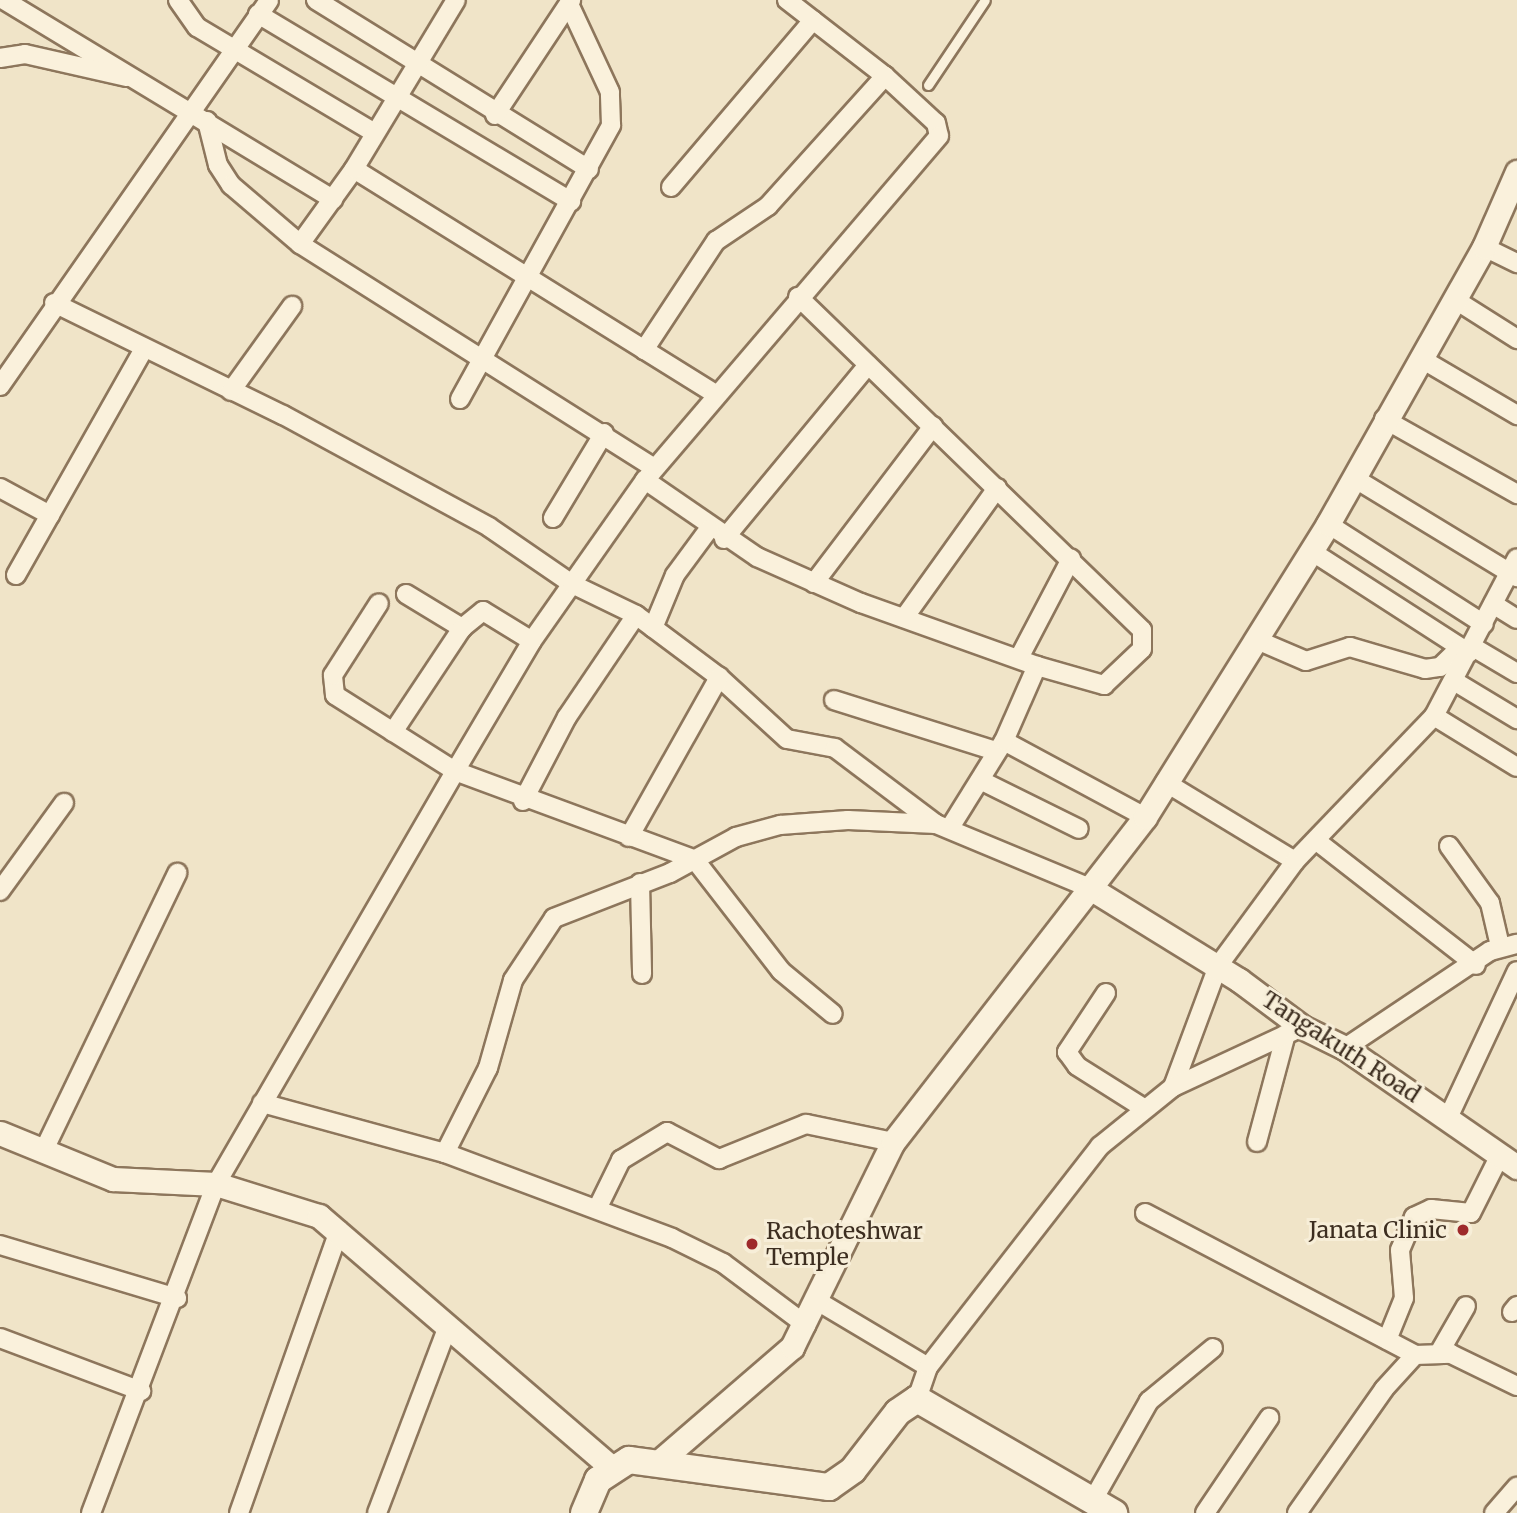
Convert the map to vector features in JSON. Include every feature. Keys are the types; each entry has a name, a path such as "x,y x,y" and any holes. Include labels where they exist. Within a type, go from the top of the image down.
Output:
{"main road":[{"path":"583,1513 611,1467 661,1461 830,1487 853,1470 898,1412 916,1399 1103,1506"}],"street":[{"path":"4,0 189,109 333,199"},
{"path":"178,0 197,27 235,45 374,133"},
{"path":"316,0 495,115 589,169"},
{"path":"300,244 354,169 414,63 456,0"},
{"path":"91,1513 177,1298 216,1184 532,641 650,474 714,393 939,136 936,122 885,76 787,0"},
{"path":"495,115 570,2"},
{"path":"460,399 589,169 613,110 570,2"},
{"path":"0,386 6,361 54,303 189,109 264,7 395,97 571,201"},
{"path":"671,187 813,20"},
{"path":"0,58 25,54 142,81"},
{"path":"644,349 716,241 768,206 885,76"},
{"path":"207,121 218,165 232,184 300,244 482,360 604,433 717,534 814,583 904,618 1020,656 1037,666 1104,685 1146,640 1071,559 798,297"},
{"path":"354,169 714,393"},
{"path":"661,1461 765,1374 806,1325 820,1302 893,1142 1145,817 1328,524 1384,419 1484,247 1517,172"},
{"path":"1484,247 1517,263"},
{"path":"1454,299 1517,339"},
{"path":"54,303 142,352 231,391 489,527 572,584 636,615 719,677 787,739 835,748 944,825 1090,888"},
{"path":"231,391 292,306"},
{"path":"16,575 142,352"},
{"path":"1420,358 1517,415"},
{"path":"653,628 675,575 717,534 869,365"},
{"path":"1384,419 1517,494"},
{"path":"814,583 933,426"},
{"path":"552,518 604,433"},
{"path":"1173,1087 1218,966 1295,861 1318,842 1434,716 1468,649 1514,569 1354,478"},
{"path":"0,488 50,515"},
{"path":"904,618 997,488"},
{"path":"1328,524 1484,624"},
{"path":"1311,551 1468,649 1517,673"},
{"path":"1020,656 1071,559"},
{"path":"406,594 462,628"},
{"path":"379,603 331,685 346,704 455,771 523,801 695,860 781,971 833,1014"},
{"path":"1493,604 1517,619"},
{"path":"393,732 462,628 483,611 532,641"},
{"path":"523,801 567,717 636,615"},
{"path":"1257,640 1306,661 1350,647 1424,669 1440,667 1468,649"},
{"path":"944,825 980,780 1000,746 1037,666"},
{"path":"629,836 719,677"},
{"path":"1454,681 1517,719"},
{"path":"834,700 1000,746 1145,817"},
{"path":"1434,716 1517,767"},
{"path":"980,780 1079,829"},
{"path":"1165,782 1295,861"},
{"path":"0,891 64,803"},
{"path":"445,1153 488,1068 526,957 554,918 695,860 736,837 780,825 944,825"},
{"path":"1318,842 1476,965"},
{"path":"1345,1048 1508,945 1490,904 1449,846"},
{"path":"43,1152 177,873"},
{"path":"640,883 642,974"},
{"name":"Tangakuth Road","path":"1090,888 1218,966 1294,1031 1345,1048 1509,1161"},
{"path":"1448,1118 1517,971"},
{"path":"1106,993 1067,1052 1142,1107"},
{"path":"916,1399 928,1367 1100,1146 1142,1107 1173,1087 1294,1031"},
{"path":"1257,1142 1294,1031"},
{"path":"262,1102 445,1153 697,1249 806,1325"},
{"path":"597,1209 621,1160 667,1132 719,1159 806,1124 893,1142"},
{"path":"0,1133 113,1179 216,1184 298,1205 340,1230 611,1467"},
{"path":"1387,1340 1404,1298 1400,1250 1414,1217 1431,1209 1471,1213 1509,1161"},
{"path":"1145,1213 1415,1355 1439,1353 1517,1386"},
{"path":"239,1513 340,1230"},
{"path":"0,1245 177,1298"},
{"path":"820,1302 928,1367"},
{"path":"1439,1353 1466,1306"},
{"path":"377,1513 447,1326"},
{"path":"0,1338 141,1391"},
{"path":"1103,1506 1149,1401 1213,1348"},
{"path":"1297,1513 1384,1389 1415,1355"},
{"path":"1205,1513 1269,1418"},
{"path":"1494,1513 1517,1487"}],"lane":[{"path":"928,85 985,0"}],"place":[{"name":"Janata Clinic","path":"1463,1230"},
{"name":"Rachoteshwar Temple","path":"752,1244"}]}
